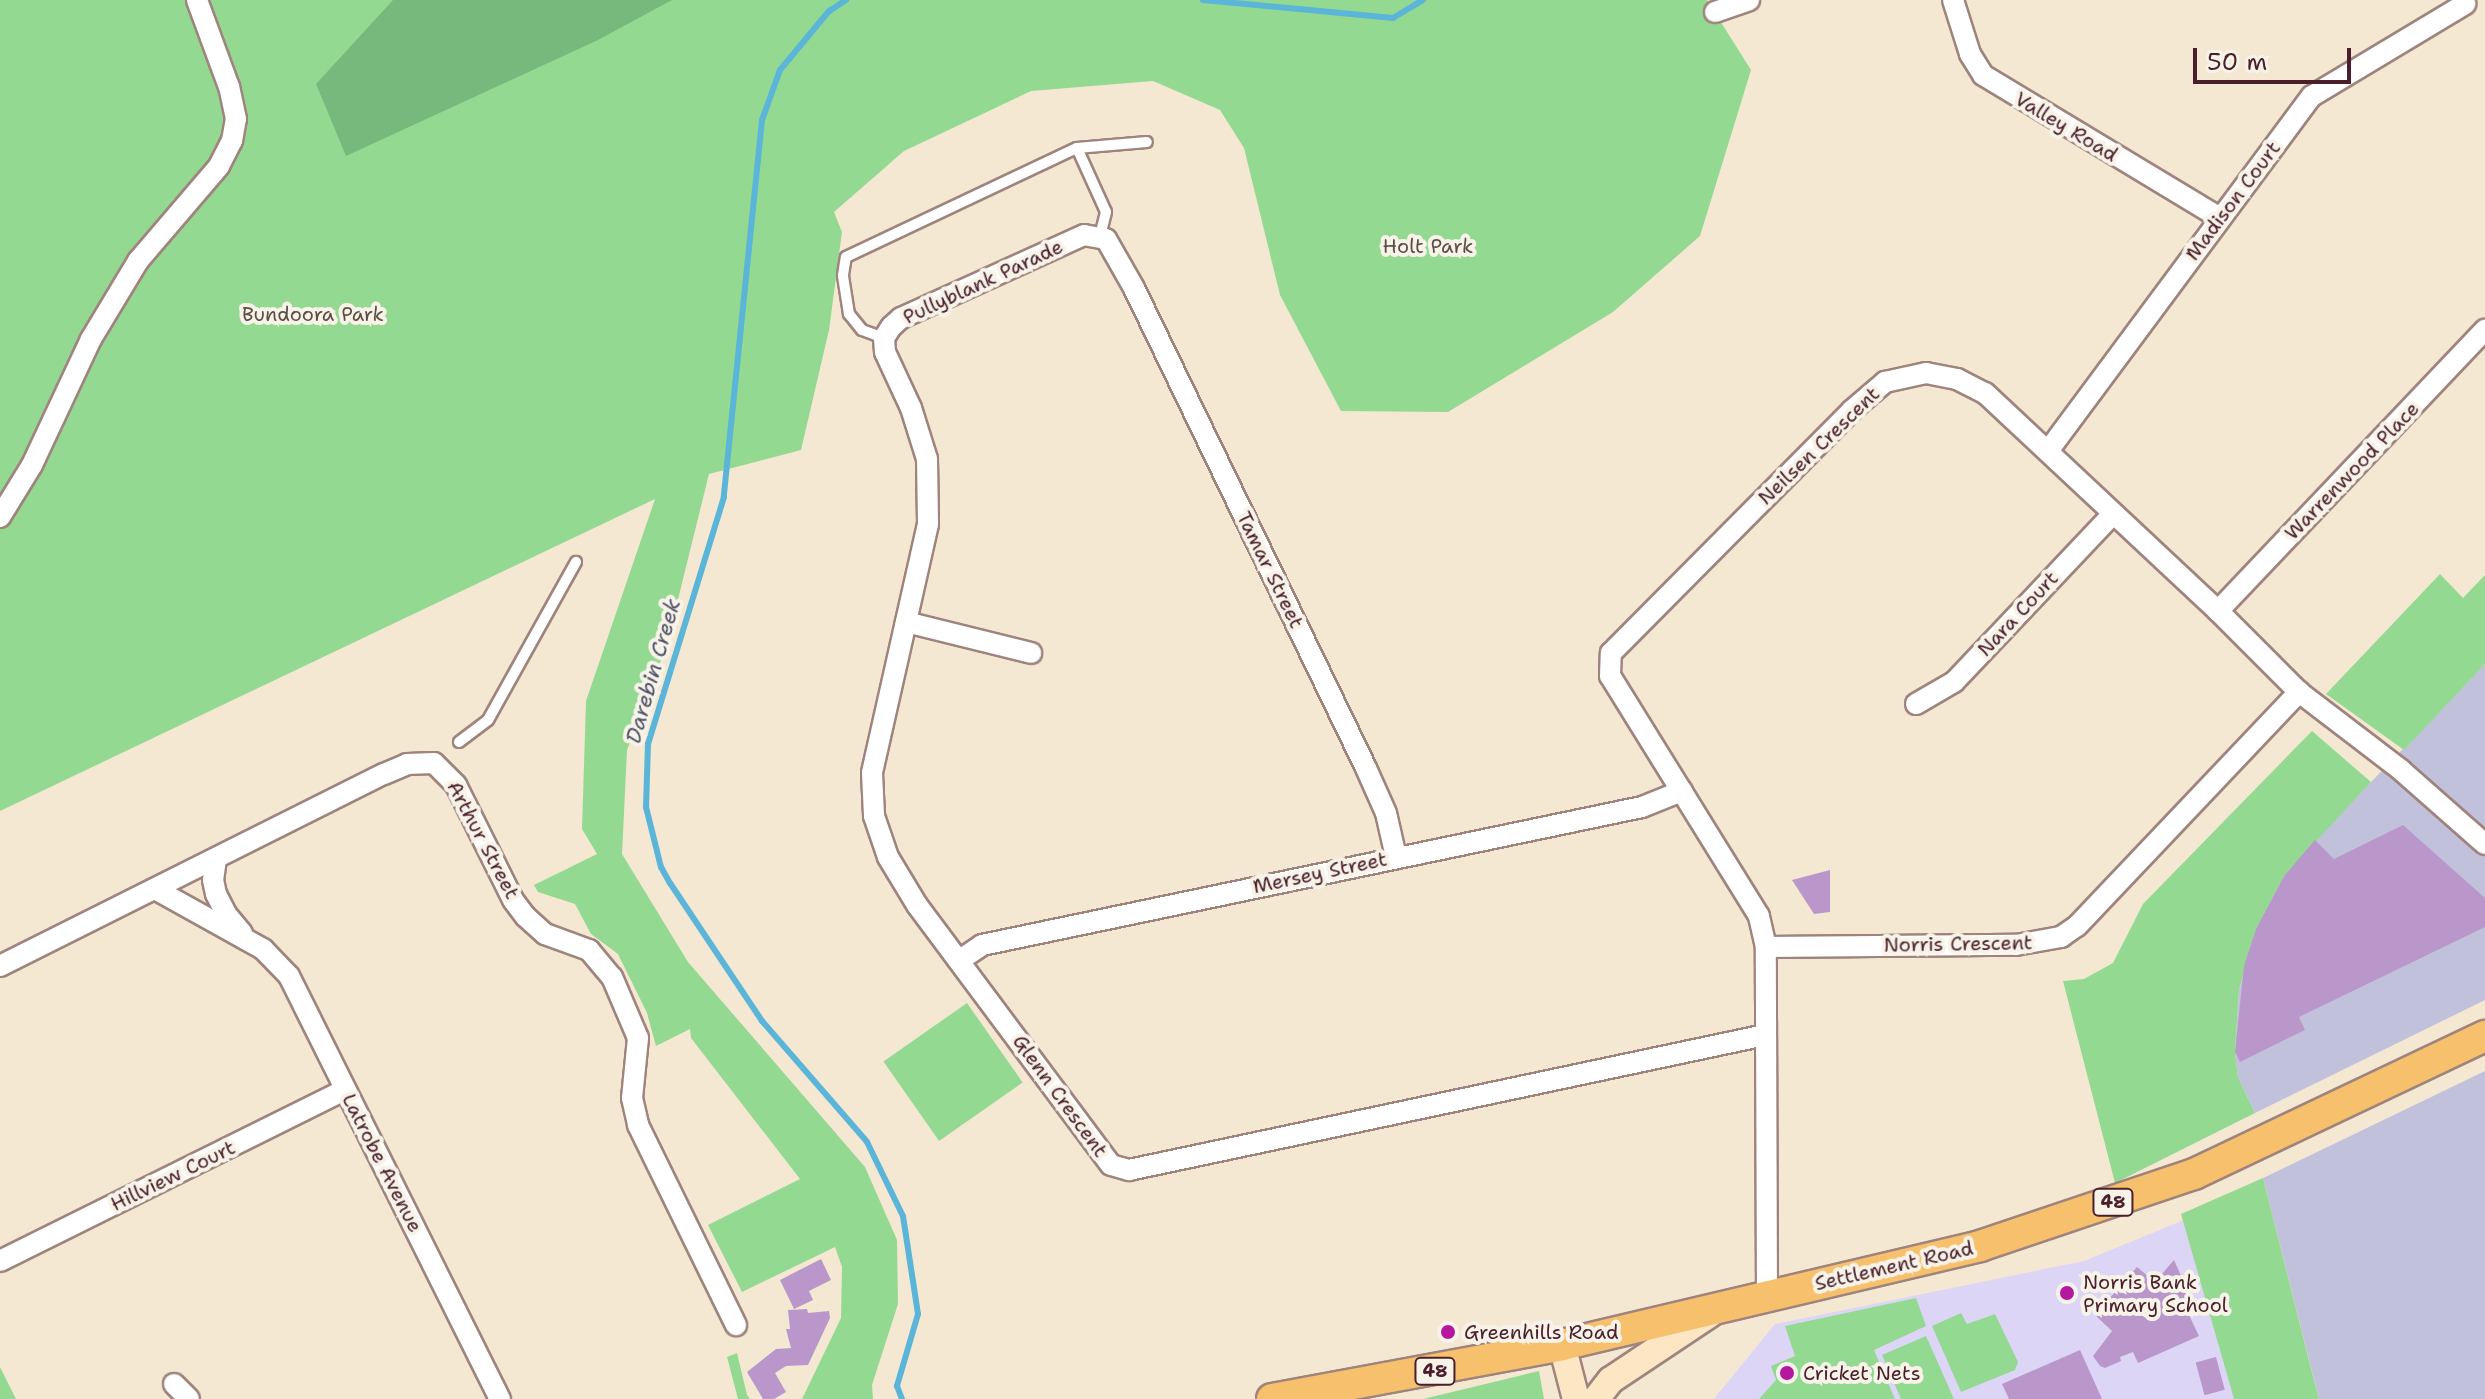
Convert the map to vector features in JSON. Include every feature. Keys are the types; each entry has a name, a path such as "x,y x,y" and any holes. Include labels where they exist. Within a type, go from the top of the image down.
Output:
{"main road":[{"name":"Settlement Road","path":"1272,1399 1562,1345 1980,1246 2194,1174 2485,1036"}],"street":[{"path":"0,517 32,465 91,339 138,261 219,166 232,141 236,119 229,87 197,0"},
{"path":"1715,12 1749,0"},
{"name":"Valley Road","path":"1953,0 1970,54 1983,75 2220,218"},
{"name":"Madison Court","path":"2048,451 2312,96 2465,4"},
{"name":"Pullyblank Parade","path":"911,408 885,352 884,338 901,318 1084,235 1100,236"},
{"name":"Tamar Street","path":"1100,236 1116,254 1134,288 1366,768 1386,813 1396,857"},
{"name":"Warrenwood Place","path":"2218,611 2485,330"},
{"name":"Neilsen Crescent","path":"1766,947 1759,916 1610,676 1611,653 1851,411 1885,382 1926,373 1957,379 1985,393 2218,611 2299,692"},
{"name":"Glenn Crescent","path":"911,408 927,459 928,524 872,773 874,816 888,857 917,905 1111,1165 1129,1170 1765,1035"},
{"name":"Nara Court","path":"1916,704 1954,682 2112,515"},
{"path":"906,622 1031,653"},
{"path":"2299,692 2401,770 2485,844"},
{"name":"Norris Crescent","path":"1766,947 2016,945 2061,937 2077,926 2299,692"},
{"name":"Arthur Street","path":"0,966 407,764 421,761 442,768 456,785 513,900 525,916 545,934 589,950 612,977 638,1038 632,1098 638,1125 736,1325"},
{"name":"Mersey Street","path":"960,960 982,945 1642,807 1682,791"},
{"name":"Latrobe Avenue","path":"216,859 213,880 220,903 248,939"},
{"name":"Latrobe Avenue","path":"155,889 248,939 273,956 289,976 500,1399"},
{"path":"1766,947 1767,1296"},
{"name":"Hillview Court","path":"0,1261 345,1090"},
{"path":"1596,1399 1611,1380 1719,1307"},
{"path":"1562,1345 1576,1399"}],"lane":[{"path":"884,338 862,330 849,314 843,275 846,257 1077,148 1147,142"},
{"path":"1077,148 1106,212 1100,236"},
{"path":"459,742 488,720 576,562"}],"shaded area":[{"path":"2485,664 2485,1000 2255,1113 2238,1077 2235,1052 2239,990 2256,929 2284,876 2315,840"},
{"path":"2485,1071 2485,1399 2319,1399 2263,1178"},
{"name":"Norris Bank Primary School","path":"2184,1220 2234,1399 1714,1399 1775,1324 2084,1261"}],"green space":[{"name":"Bundoora Park","path":"0,0 1707,0 1751,70 1700,236 1613,312 1448,412 1341,411 1280,295 1244,148 1220,110 1153,81 1031,91 904,151 834,212 842,232 829,330 801,450 709,474 667,644 627,750 622,854 688,962 865,1167 897,1240 898,1304 872,1385 873,1399 802,1399 841,1318 842,1267 835,1247 742,1292 708,1225 800,1179 691,1038 690,1029 656,1046 647,1013 618,954 591,934 575,904 538,892 534,885 597,854 582,829 586,701 655,499 0,811"},
{"path":"393,0 672,0 598,40 346,156 316,84"},
{"path":"2440,574 2463,598 2485,575 2485,664 2404,750 2326,694"},
{"path":"2312,731 2371,782 2284,876 2256,929 2239,990 2235,1052 2238,1077 2255,1113 2115,1183 2063,981 2084,979 2113,963 2143,904"},
{"path":"967,1003 1023,1082 939,1141 883,1062"},
{"path":"2263,1178 2319,1399 2234,1399 2181,1214"},
{"path":"1916,1298 1926,1326 1874,1350 1895,1399 1759,1399 1776,1380 1771,1366 1795,1356 1785,1326"},
{"path":"1961,1313 1967,1324 1995,1314 2018,1362 2015,1370 1961,1392 1932,1326"},
{"path":"1926,1336 1954,1399 1901,1399 1882,1355"},
{"path":"737,1353 750,1399 738,1399 727,1357"},
{"path":"0,1367 16,1399 0,1399"},
{"path":"1539,1371 1544,1399 1423,1399"}],"building":[{"path":"2403,825 2485,898 2485,927 2299,1017 2305,1030 2240,1062 2235,1052 2244,966 2256,929 2284,876 2315,840 2334,859"},
{"path":"1830,870 1830,912 1814,914 1792,880"},
{"path":"821,1259 831,1280 809,1291 813,1300 794,1309 780,1280"},
{"path":"2174,1260 2197,1312 2189,1315 2199,1336 2138,1363 2133,1352 2105,1368 2100,1366 2093,1356 2112,1331 2095,1315 2137,1267 2155,1282"},
{"path":"807,1309 808,1313 829,1311 830,1318 808,1365 786,1366 775,1373 786,1392 774,1399 763,1399 747,1372 776,1349 791,1348 786,1329 790,1329 788,1310"},
{"path":"2080,1350 2102,1399 2009,1399 2002,1384"},
{"path":"2216,1357 2225,1390 2205,1395 2196,1362"}],"waterway":[{"name":"Darebin Creek","path":"846,0 829,11 780,70 762,120 724,497 648,744 646,807 661,867 670,883 762,1021 867,1142 903,1216 918,1314 897,1386 902,1399"},
{"name":"Darebin Creek","path":"1203,0 1393,18 1423,0"}],"place":[{"name":"Norris Bank Primary School","path":"2067,1293"},
{"name":"Greenhills Road","path":"1448,1332"},
{"name":"Cricket Nets","path":"1787,1373"}],"park label":[{"name":"Holt Park","path":"1428,246"}]}
